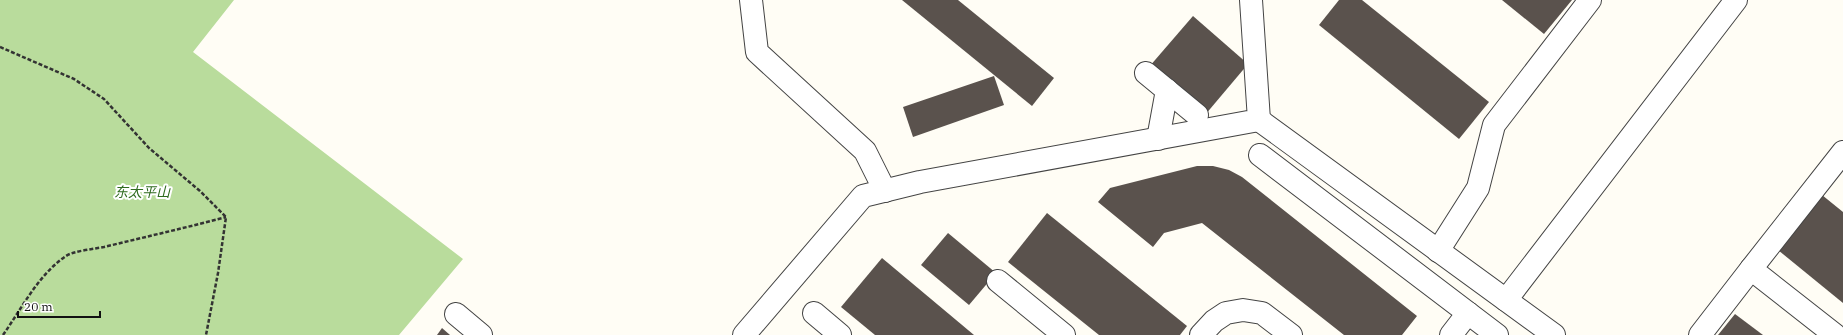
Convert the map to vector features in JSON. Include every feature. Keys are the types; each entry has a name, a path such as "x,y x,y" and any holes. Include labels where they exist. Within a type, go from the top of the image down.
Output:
{"street":[{"path":"751,0 757,52 865,151 885,190"},
{"path":"1251,0 1259,120"},
{"path":"1438,251 1478,188 1494,125 1590,0"},
{"path":"1506,300 1736,0"},
{"path":"1146,73 1197,115"},
{"path":"1158,139 1166,90"},
{"path":"744,335 862,196 920,182 1259,120 1554,335"},
{"path":"1700,335 1843,152"},
{"path":"1260,155 1496,335"},
{"path":"1751,269 1835,335"},
{"path":"998,281 1064,335"},
{"path":"1201,335 1214,321 1226,313 1243,310 1262,313 1291,335"},
{"path":"814,313 840,335"},
{"path":"1451,335 1468,313"},
{"path":"456,314 481,335"}],"path":[{"path":"0,47 74,79 104,99 149,148 200,192 226,217"},
{"path":"3,335 31,292 47,274 67,256 143,236 166,233 226,217"},
{"path":"206,335 218,273 226,217"}],"green space":[{"name":"东太平山","path":"0,0 234,0 193,52 463,259 399,335 0,335"}],"building":[{"path":"902,0 958,0 1054,78 1032,106"},
{"path":"1339,0 1362,0 1489,102 1459,139 1319,25"},
{"path":"1502,0 1572,0 1544,34"},
{"path":"1193,16 1248,64 1205,115 1149,67"},
{"path":"994,76 1004,105 913,137 903,107"},
{"path":"1197,166 1213,166 1229,170 1242,177 1417,316 1402,335 1344,335 1202,223 1164,233 1153,247 1098,202 1110,188"},
{"path":"1822,195 1843,212 1843,303 1778,250"},
{"path":"1047,213 1187,326 1180,335 1099,335 1008,262"},
{"path":"948,233 996,273 969,305 921,265"},
{"path":"882,258 974,335 875,335 841,307"},
{"path":"1735,314 1763,335 1718,335"},
{"path":"442,328 450,335 437,335"}]}
